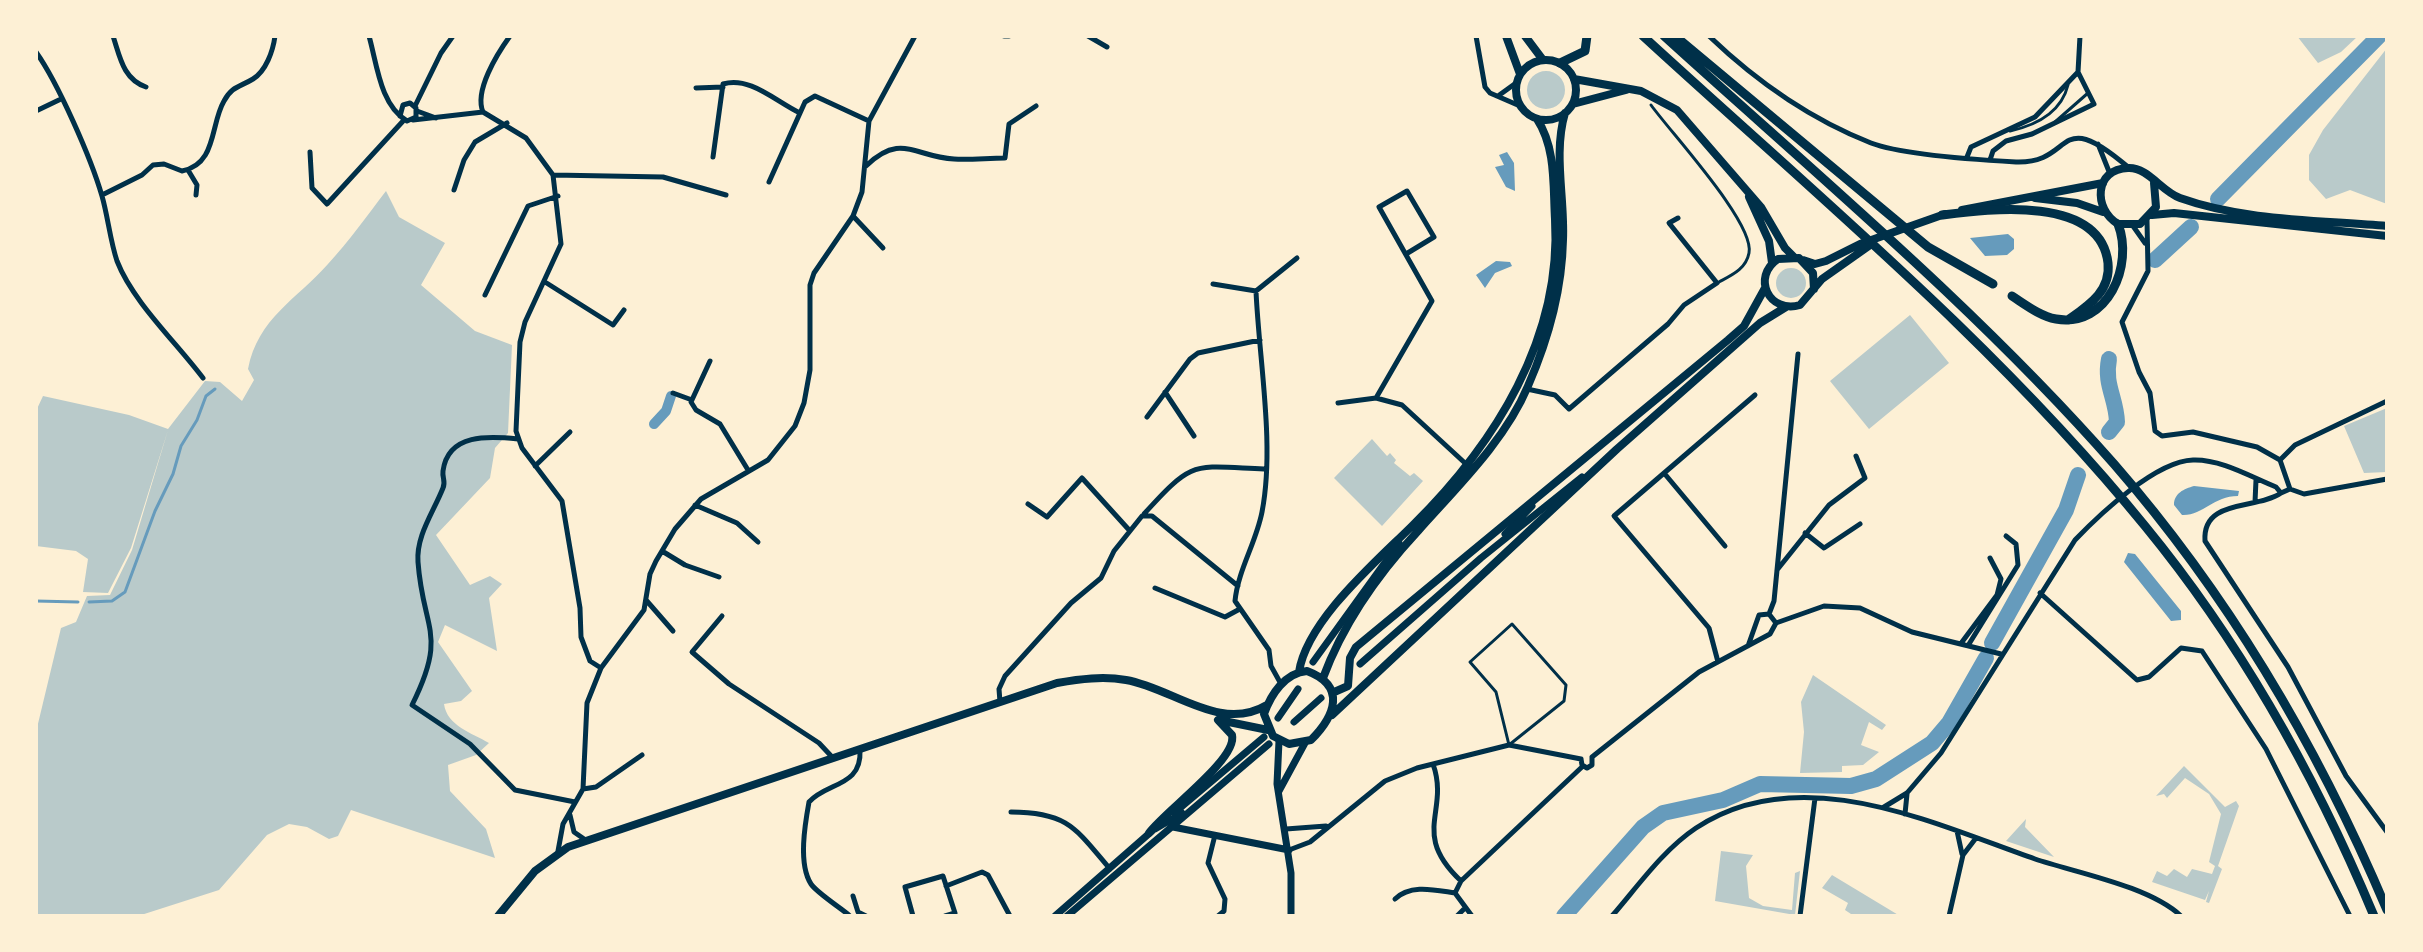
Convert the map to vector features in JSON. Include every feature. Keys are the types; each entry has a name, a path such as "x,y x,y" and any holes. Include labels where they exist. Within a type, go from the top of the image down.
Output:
{"highway":[{"path":"1560,63 1585,51 1587,36"},
{"path":"1643,36 2002,366 2147,528 2223,632 2283,727 2331,819 2374,916"},
{"path":"1664,36 2016,359 2157,517 2235,624 2294,719 2337,798 2387,910"},
{"path":"1675,36 1928,247 1993,284"},
{"path":"1942,215 1985,210 2040,212 2074,217 2095,232 2106,252 2109,274 2102,292 2068,320"},
{"path":"2012,296 2047,317 2068,320 2098,309 2119,278 2125,253 2118,224"}],"main road":[{"path":"1299,672 1305,650 1356,580 1469,467 1516,393 1540,333 1548,303 1556,234 1553,185 1547,136 1537,119 1520,106 1518,78 1506,36"},
{"path":"1525,36 1543,60"},
{"path":"1518,78 1534,62 1560,63 1574,79 1629,89 1662,100 1677,110 1761,207 1785,248 1813,273 1814,289"},
{"path":"1573,104 1574,79"},
{"path":"1537,119 1547,120 1565,113 1573,104 1629,89"},
{"path":"1323,678 1360,605 1527,389 1556,299 1563,242 1559,149 1565,113"},
{"path":"2103,212 2100,202 2103,183 2110,174 2128,168 2143,172 2154,183 2178,197 2215,208 2387,226"},
{"path":"1772,263 1798,258 1815,264 1842,258 1887,234 1929,217 2103,183"},
{"path":"2149,217 2158,199 2154,183"},
{"path":"1747,193 1769,241 1772,263 1765,274 1765,288 1772,301 1786,307"},
{"path":"2026,197 2077,203 2103,212 2118,224 2133,226 2149,217 2174,213 2387,236"},
{"path":"1360,664 1481,558 1671,404 1760,323 1786,307 1800,305 1842,258"},
{"path":"1332,693 1348,686 1350,658 1356,647 1532,506 1744,326 1765,288"},
{"path":"1665,391 1671,404"},
{"path":"1279,791 1305,743 1328,723 1332,715 1617,449"},
{"path":"1481,558 1532,506"},
{"path":"1313,662 1360,591 1412,526"},
{"path":"1267,737 1264,714 1267,705 1281,684 1299,672 1307,671 1323,678 1332,693 1332,715"},
{"path":"498,916 535,871 558,851 1057,683 1106,678 1147,685 1206,709 1247,715 1267,705"},
{"path":"1278,718 1298,689"},
{"path":"1294,722 1321,698"},
{"path":"1149,833 1162,815 1212,772 1232,748 1232,735 1206,709"},
{"path":"1218,720 1279,741 1305,743"},
{"path":"1067,916 1173,827 1267,737"},
{"path":"1055,916 1149,833 1267,737"},
{"path":"1279,741 1279,791 1289,850 1291,916"},
{"path":"1149,833 1198,804"},
{"path":"1173,827 1289,850"}],"street":[{"path":"113,36 126,74 135,83 146,87"},
{"path":"188,170 210,150 222,103 233,87 254,79 271,55 275,36"},
{"path":"369,36 387,98 401,118 413,120 483,112 507,123 526,138 553,175 558,196 561,244 525,322 520,342 518,439 562,501 580,608 581,637 590,661 601,668"},
{"path":"413,120 420,96 453,36"},
{"path":"483,112 479,102 482,82 510,36"},
{"path":"558,851 563,824 583,789 584,719 601,668 637,623 646,600 650,574 662,551 695,505 768,460 795,426 804,403 810,370 810,285 814,273 853,216 862,192 869,121 915,36"},
{"path":"1088,36 1107,47"},
{"path":"1476,36 1485,87 1520,106"},
{"path":"1709,36 1767,87 1863,139 1895,149 1990,160 2033,160 2077,137 2098,143 2128,168"},
{"path":"1990,160 1993,151 2006,141 2053,125 2094,104 2078,72 2080,36"},
{"path":"36,52 52,75 102,195 118,262 136,299 174,339 203,378"},
{"path":"1967,157 1971,147 2035,117 2078,72"},
{"path":"1497,96 1518,78"},
{"path":"713,157 723,84 737,80 748,82 771,99 800,113"},
{"path":"696,88 723,87"},
{"path":"402,106 420,96"},
{"path":"769,182 805,102 815,96 869,121"},
{"path":"387,98 437,118"},
{"path":"36,111 61,99"},
{"path":"310,152 312,188 327,204 395,130 402,106"},
{"path":"865,167 878,154 903,146 951,159 1005,158 1009,124 1036,106"},
{"path":"454,190 475,142 507,123"},
{"path":"2098,143 2110,174"},
{"path":"102,195 119,189 153,165 188,170"},
{"path":"188,170 197,185 196,195"},
{"path":"553,175 663,177 726,195"},
{"path":"1376,398 1432,301 1379,207 1407,191 1434,237 1406,254"},
{"path":"485,295 528,206 558,196"},
{"path":"853,216 883,248"},
{"path":"2149,217 2145,243 2148,271 2122,322 2139,372 2150,393 2155,431 2162,436 2193,432 2257,447 2280,460 2284,479 2290,483 2290,489"},
{"path":"1527,389 1555,395 1569,409 1668,324 1684,305 1717,283 1669,223 1678,218"},
{"path":"2133,226 2145,243"},
{"path":"1213,284 1256,291 1297,258"},
{"path":"545,282 613,325 624,310"},
{"path":"1256,291 1265,362 1262,514 1235,601 1238,610 1269,650 1271,666 1281,684"},
{"path":"1147,417 1198,353 1260,340"},
{"path":"1769,614 1774,601 1798,354"},
{"path":"710,361 692,400 696,410 720,424 748,470"},
{"path":"1165,392 1194,436"},
{"path":"673,393 692,400"},
{"path":"1718,662 1709,628 1614,516 1755,395"},
{"path":"1338,403 1376,398 1402,405 1469,467"},
{"path":"2280,460 2295,445 2387,401"},
{"path":"535,466 570,432"},
{"path":"518,439 462,441 452,449 442,472 445,484 432,519 422,529 418,562 434,638 426,676 412,705 470,744 515,790 575,802"},
{"path":"1776,571 1829,505 1865,478 1856,456"},
{"path":"1884,807 1907,793 1941,753 2075,540 2097,517 2158,472 2174,463 2193,460 2212,462 2276,487 2281,493"},
{"path":"1000,702 999,689 1005,676 1071,603 1101,578 1114,551 1186,470 1205,467 1264,469"},
{"path":"1664,473 1725,546"},
{"path":"1028,504 1047,517 1082,478 1130,531"},
{"path":"2255,502 2256,479"},
{"path":"2276,487 2284,479"},
{"path":"2387,479 2304,494 2290,489 2216,513 2207,524 2205,541 2288,667 2346,776 2387,832"},
{"path":"695,505 737,523 758,542"},
{"path":"1142,516 1152,516 1238,586"},
{"path":"1805,533 1824,548 1860,524"},
{"path":"1969,644 2018,565 2016,544 2006,536"},
{"path":"662,551 685,565 719,577"},
{"path":"1962,642 1997,595 2001,579 1990,558"},
{"path":"1155,588 1225,617 1238,610"},
{"path":"2040,593 2137,680 2149,677 2181,648 2202,651 2266,749 2350,916"},
{"path":"646,600 673,631"},
{"path":"1776,623 1824,606 1860,608 1912,632 2001,654"},
{"path":"1769,614 1776,623"},
{"path":"1748,647 1759,615 1769,614"},
{"path":"722,616 692,652 729,684 819,743 833,759"},
{"path":"1592,757 1699,672 1773,632 1776,623"},
{"path":"1755,624 1757,631 1767,635"},
{"path":"1289,850 1310,842 1385,781 1433,764 1509,745 1581,759"},
{"path":"850,916 813,887 806,866 806,834 809,802 850,778 859,767 860,750"},
{"path":"583,789 596,787 642,755"},
{"path":"1581,759 1585,755 1592,757"},
{"path":"1455,893 1461,881 1583,766 1592,765 1592,757"},
{"path":"1581,759 1583,766"},
{"path":"1433,764 1438,777 1432,834 1444,865 1461,881"},
{"path":"1905,814 1907,793"},
{"path":"1800,916 1815,798"},
{"path":"1612,916 1670,850 1697,828 1748,805 1782,799 1815,798 1884,807 2156,900 2181,916"},
{"path":"570,812 574,832 588,841"},
{"path":"1011,812 1034,812 1071,824 1110,870"},
{"path":"1286,829 1327,826"},
{"path":"1957,831 1963,855"},
{"path":"1215,835 1208,863 1225,899 1224,911 1218,916"},
{"path":"1949,916 1963,855 1976,838"},
{"path":"946,886 982,872 988,875 1010,916"},
{"path":"913,916 905,887 943,876 955,913 945,916"},
{"path":"1395,899 1404,891 1413,889 1455,893"},
{"path":"1455,893 1472,916"},
{"path":"853,896 858,912 866,916"},
{"path":"1457,916 1465,908"}],"lane":[{"path":"2053,125 2088,93"},
{"path":"1651,105 1728,204 1748,237 1750,250 1745,264 1717,283"},
{"path":"1512,624 1566,685 1564,701 1509,745 1496,692 1470,662 1512,624"}],"shaded area":[{"path":"2297,36 2358,36 2341,52 2318,63"},
{"path":"2387,48 2387,204 2350,190 2326,199 2309,180 2309,155 2323,130"},
{"path":"1546,71 1560,76 1565,90 1560,104 1546,109 1532,104 1527,90 1532,76"},
{"path":"386,191 399,217 445,243 421,285 475,331 512,345 508,433 495,448 490,478 436,535 470,585 490,576 502,584 489,598 497,651 445,625 438,642 472,691 461,701 444,704 446,712 461,728 489,743 476,755 448,765 450,791 486,829 495,858 351,810 338,836 329,839 307,827 289,824 267,835 219,890 138,916 36,916 36,732 61,628 76,622 87,596 110,595 132,550 168,430 131,548 108,593 83,592 88,559 76,551 36,546 36,411 43,396 129,415 168,429 205,381 220,382 242,401 254,380 248,369 260,336 280,311 336,255"},
{"path":"1791,268 1797,269 1805,277 1805,289 1797,297 1791,298 1785,297 1777,289 1776,283 1777,277 1785,269"},
{"path":"1910,315 1949,363 1869,429 1830,381"},
{"path":"2387,408 2387,472 2364,473 2344,426"},
{"path":"1372,439 1387,456 1390,453 1396,460 1394,463 1410,476 1414,473 1423,481 1382,526 1334,478"},
{"path":"1813,675 1886,725 1882,730 1869,722 1861,745 1879,752 1863,765 1842,766 1842,772 1800,773 1804,732 1801,702"},
{"path":"2184,766 2225,807 2236,801 2239,806 2209,903 2206,902 2209,891 2205,900 2152,882 2157,871 2167,876 2174,869 2187,877 2192,869 2212,874 2215,866 2209,862 2221,814 2209,794 2185,778 2167,798 2164,794 2156,796"},
{"path":"2026,819 2025,827 2054,857 2006,841"},
{"path":"1721,851 1753,855 1746,866 1749,898 1763,906 1792,910 1795,873 1800,871 1795,915 1715,901"},
{"path":"1832,875 1900,916 1854,916 1845,910 1848,903 1822,888"}],"water":[{"path":"1507,152 1514,163 1515,191 1506,187 1495,167 1504,165 1499,155"},
{"path":"2008,234 2014,239 2014,249 2007,255 1985,256 1970,238"},
{"path":"1496,261 1510,262 1512,266 1495,273 1485,288 1476,275"},
{"path":"2194,486 2239,491 2238,496 2182,515 2174,505 2176,497"},
{"path":"2128,553 2135,554 2181,611 2181,620 2171,621 2124,562"}],"waterway":[{"path":"2218,199 2379,36"},
{"path":"2155,260 2191,227"},
{"path":"2109,359 2109,384 2117,422 2109,432"},
{"path":"89,602 112,601 125,592 155,511 173,474 181,446 197,420 206,396 215,389"},
{"path":"654,424 666,411 671,396"},
{"path":"1992,643 2066,510 2078,475"},
{"path":"36,601 78,602"},
{"path":"1564,916 1643,827 1663,813 1723,800 1760,784 1851,786 1876,779 1932,743 1949,723 1986,658"}]}
